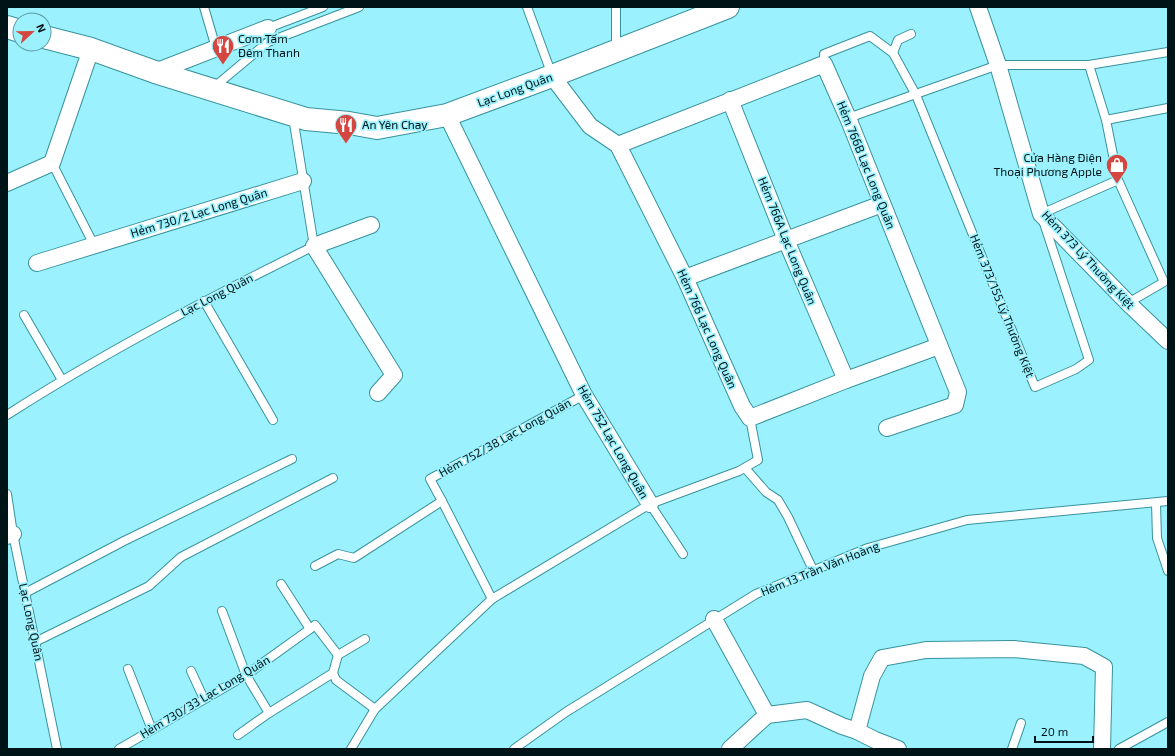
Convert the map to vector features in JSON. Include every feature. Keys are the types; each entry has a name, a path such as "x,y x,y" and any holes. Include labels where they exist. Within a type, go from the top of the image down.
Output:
{"main road":[{"name":"Lạc Long Quân","path":"52,39 91,50 211,90 306,119 349,123 377,128 447,115 552,76 728,7"}],"street":[{"name":"Hẻm 373 Lý Thường Kiệt","path":"978,7 998,66 1041,214 1128,303 1168,341"},
{"path":"155,72 268,28"},
{"path":"7,183 52,163 91,50"},
{"path":"552,76 590,126 618,144 824,64"},
{"name":"Hẻm 766B Lạc Long Quân","path":"824,64 848,118 958,392 955,405 886,428"},
{"name":"Hẻm 766A Lạc Long Quân","path":"730,100 786,240 846,380"},
{"name":"Hẻm 752 Lạc Long Quân","path":"447,115 584,394 650,504"},
{"name":"Hẻm 766 Lạc Long Quân","path":"618,144 685,278 742,406 750,418"},
{"name":"Hẻm 730/2 Lạc Long Quân","path":"37,262 304,181"},
{"path":"685,278 882,204"},
{"path":"372,225 314,246 394,375 378,393"},
{"path":"750,418 846,380 939,346"},
{"path":"714,619 767,715"},
{"path":"857,731 872,676 882,658 926,650 1014,650 1084,656 1104,667 1102,749"},
{"path":"730,749 767,715 807,710 898,749"}],"lane":[{"path":"204,7 216,48"},
{"path":"268,28 323,7"},
{"path":"211,90 268,42 359,7"},
{"path":"527,7 552,76"},
{"path":"616,7 616,50"},
{"path":"893,54 898,40 911,34"},
{"path":"824,64 824,54 870,36 893,54 916,94"},
{"path":"848,118 998,66 1089,65 1168,52"},
{"path":"1089,65 1106,120 1118,180 1164,282 1128,303"},
{"name":"Hẻm 373/155 Lý Thường Kiệt","path":"916,94 1035,387 1076,369 1089,360 1041,214"},
{"path":"1106,120 1168,108"},
{"path":"293,115 314,246"},
{"path":"52,163 94,245"},
{"path":"1041,214 1118,180"},
{"name":"Lạc Long Quân","path":"7,415 62,380 204,301 314,246"},
{"path":"204,301 273,420"},
{"path":"24,314 62,380"},
{"name":"Hẻm 752/38 Lạc Long Quân","path":"442,501 430,479 584,394"},
{"path":"682,554 650,504 739,471 758,460 750,418"},
{"path":"25,593 124,541 292,459"},
{"path":"745,468 766,492 778,500 788,517 813,570"},
{"path":"35,642 149,586 181,557 333,478"},
{"name":"Lạc Long Quân","path":"7,494 10,535 25,593 58,749"},
{"path":"315,566 338,554 354,558 442,501 492,599"},
{"name":"Hẻm 13 Trần Văn Hoàng","path":"514,749 566,712 756,594 868,548 966,520 1168,501"},
{"path":"1156,503 1157,538 1168,571"},
{"name":"Hẻm 752 Lạc Long Quân","path":"351,749 375,709 492,599 650,504"},
{"path":"281,584 310,629 315,625 338,655"},
{"path":"222,611 246,675 269,713"},
{"name":"Hẻm 730/33 Lạc Long Quân","path":"119,749 246,675 310,629"},
{"path":"238,735 269,713 332,673 338,655 365,639"},
{"path":"128,670 152,730"},
{"path":"191,671 204,699"},
{"path":"332,673 336,680 375,709"},
{"path":"1012,749 1020,722"},
{"path":"1119,749 1168,722"}],"place":[{"name":"Cơm Tấm Đêm Thanh","path":"223,66"},
{"name":"An Yên Chay","path":"346,144"},
{"name":"Cửa Hàng Điện Thoại Phương Apple","path":"1117,184"}]}
